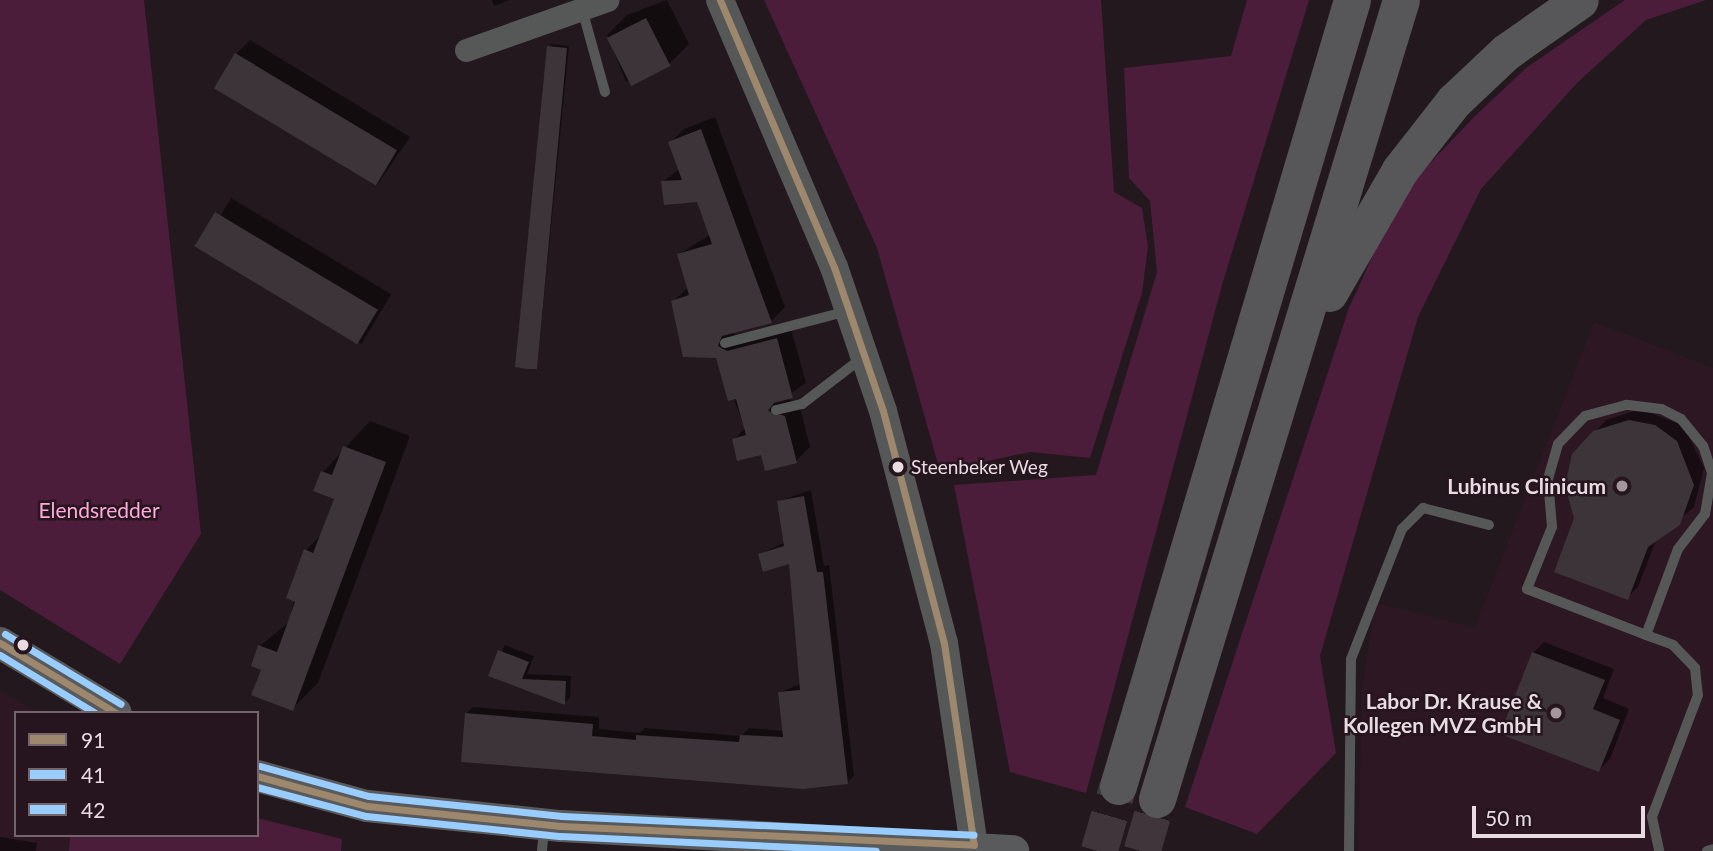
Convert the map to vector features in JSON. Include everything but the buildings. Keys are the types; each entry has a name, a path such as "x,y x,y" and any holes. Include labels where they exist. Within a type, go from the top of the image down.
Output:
{"highway":[{"path":"1118,786 1352,0"},
{"path":"1157,799 1297,349 1401,0"},
{"path":"1297,349 1399,170 1454,101 1506,52 1580,0"}],"main road":[{"path":"0,643 113,711"},
{"path":"259,777 367,806 543,837 737,839 1013,851"}],"street":[{"path":"466,50 607,0"},
{"path":"720,0 849,311 865,356 944,643 974,848"}],"lane":[{"path":"582,9 604,92"},
{"path":"725,343 849,311"},
{"path":"776,410 802,404 865,356"},
{"path":"1646,635 1678,549 1698,527 1710,500 1710,460 1693,431 1673,414 1643,405 1585,416 1553,456 1552,527 1527,589 1646,635 1686,655 1699,682 1652,817 1659,851"},
{"path":"1349,851 1352,659 1397,540 1423,508 1489,525"},
{"path":"1707,851 1713,849"}],"shaded area":[{"name":"Lubinus Clinicum","path":"1594,322 1713,368 1713,851 1358,851 1362,686 1376,603 1475,627"},
{"path":"0,689 35,711 14,711 14,837 70,837 69,851 0,851"}],"green space":[{"name":"Elendsredder","path":"0,0 144,0 201,534 120,664 0,590"},
{"path":"764,0 1101,0 1114,192 1142,208 1148,247 1142,293 1090,458 1030,452 940,471 877,248"},
{"path":"1247,0 1309,0 1222,285 1086,793 1010,772 954,485 1096,475 1157,272 1150,201 1129,178 1124,68 1231,56"},
{"path":"1625,0 1706,0 1646,20 1578,82 1481,189 1418,317 1320,656 1336,753 1257,834 1185,807 1349,308 1385,229 1418,176 1474,117 1526,68"},
{"path":"259,818 342,839 341,851 69,851 70,837 259,837"}],"tunnel":[{"path":"1099,851 1118,786"},
{"path":"1142,851 1157,799"}],"transit line":[{"name":"91","path":"720,0 834,267 883,411 944,643 974,845"},
{"name":"42","path":"5,634 121,704"},
{"name":"91","path":"0,643 113,711"},
{"name":"41","path":"0,655 92,711"},
{"name":"42","path":"260,766 369,796 562,816 974,835"},
{"name":"91","path":"259,777 367,806 561,826 974,845"},
{"name":"41","path":"259,788 366,816 561,836 876,851"}],"place":[{"name":"Steenbeker Weg","path":"898,467"},
{"name":"Lubinus Clinicum","path":"1622,486"},
{"name":"Labor Dr. Krause & Kollegen MVZ GmbH","path":"1556,713"}]}
